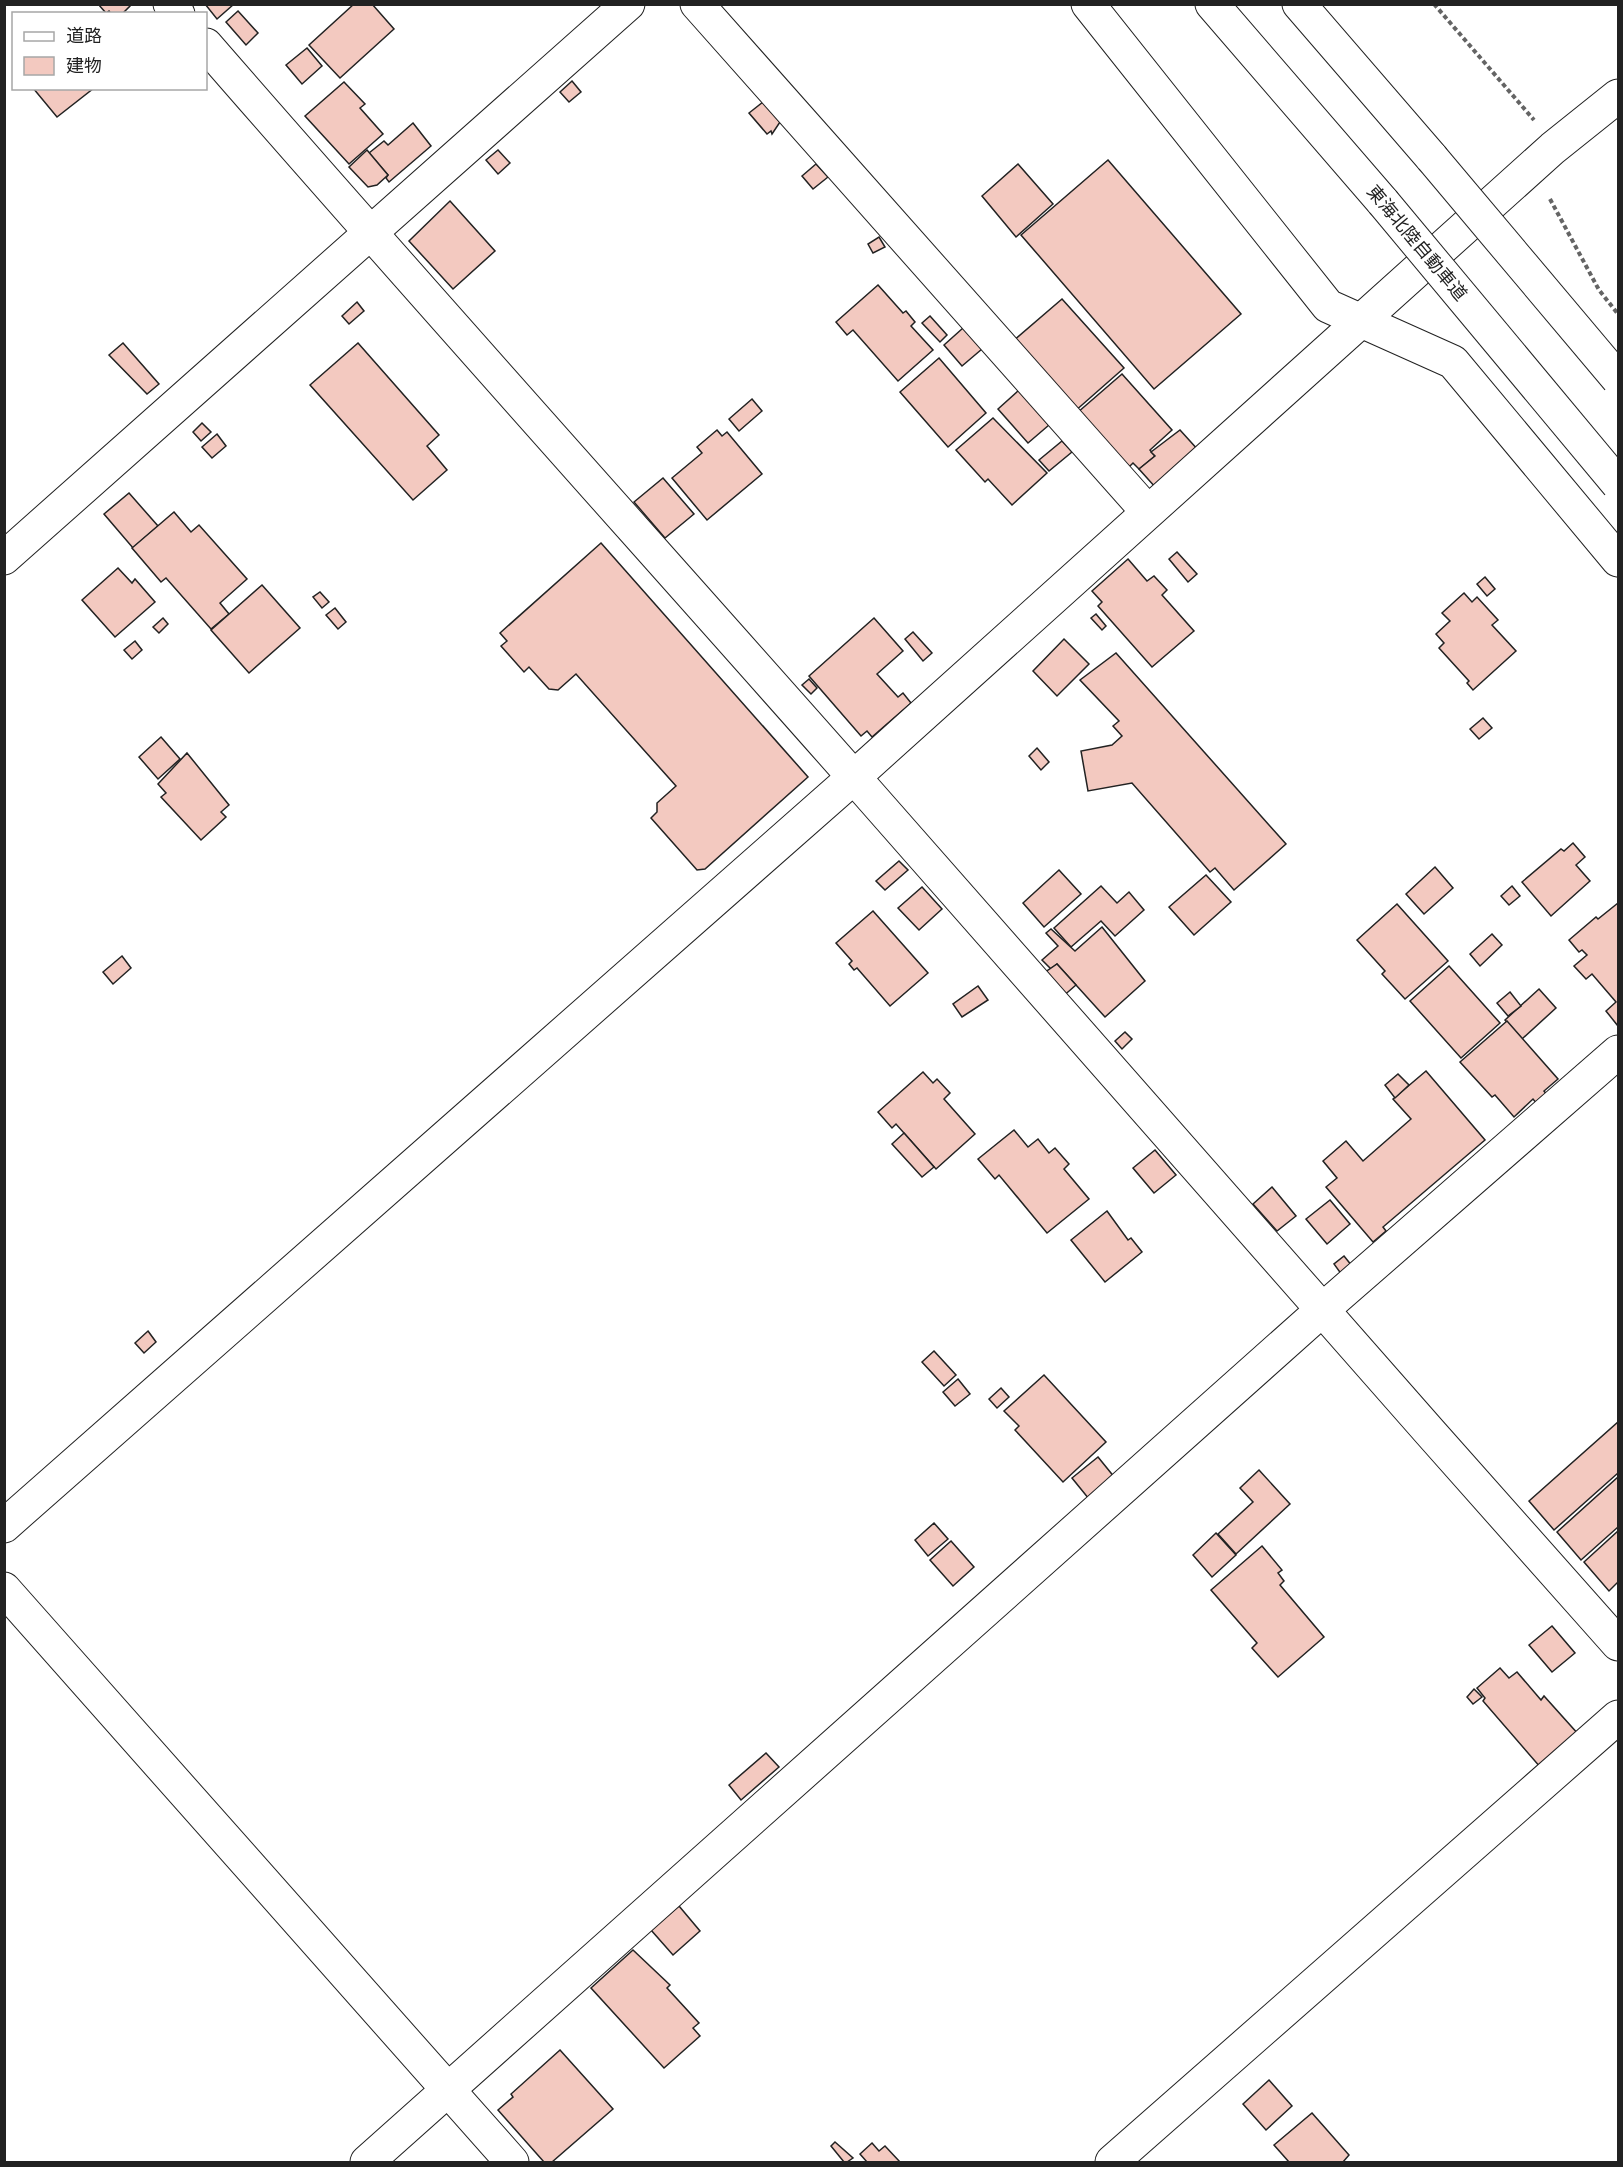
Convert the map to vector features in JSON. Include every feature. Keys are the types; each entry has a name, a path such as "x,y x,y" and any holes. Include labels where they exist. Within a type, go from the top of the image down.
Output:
{"main road":[{"path":"4,558 628,4"},
{"path":"697,4 1147,511"},
{"path":"1088,4 1328,306 1453,362 1618,560"},
{"name":"東海北陸自動車道","path":"1212,4 1383,202 1618,484"},
{"path":"1299,4 1618,379"},
{"path":"207,46 370,234 854,777 1321,1311 1618,1644"},
{"path":"4,1526 854,777 1553,148 1618,96"},
{"path":"367,2163 1321,1311 1618,1052"},
{"path":"4,1589 512,2163"},
{"path":"1112,2163 1618,1717"}],"building":[{"path":"98,4 129,4 130,6 124,12 105,12"},
{"path":"205,4 234,4 217,19"},
{"path":"354,4 372,4 394,29 340,78 309,45"},
{"path":"238,11 258,33 246,45 226,22"},
{"path":"307,48 322,66 302,84 286,65"},
{"path":"572,81 581,92 569,102 560,92"},
{"path":"344,82 365,104 360,108 383,134 349,164 305,116"},
{"path":"35,90 91,90 57,117"},
{"path":"763,102 780,122 772,134 771,131 767,134 749,113"},
{"path":"413,123 431,146 389,182 386,178 388,175 369,153 384,141 388,145"},
{"path":"367,150 388,175 377,185 368,187 349,167"},
{"path":"498,150 510,163 498,174 486,160"},
{"path":"1108,160 1241,314 1154,389 1021,235"},
{"path":"816,164 828,177 813,189 802,176"},
{"path":"1018,164 1053,204 1016,237 982,196"},
{"path":"450,201 495,251 453,289 409,241"},
{"path":"879,237 885,247 873,253 868,244"},
{"path":"878,285 903,313 906,311 915,322 911,326 933,350 898,381 853,330 847,335 836,322"},
{"path":"1062,299 1124,368 1074,412 1012,342"},
{"path":"357,302 364,311 349,324 342,316"},
{"path":"930,316 947,335 940,342 922,323"},
{"path":"963,328 982,349 962,366 944,345"},
{"path":"123,343 159,384 147,394 109,355"},
{"path":"358,343 439,435 427,446 447,470 413,500 310,385"},
{"path":"939,358 986,413 948,447 900,392"},
{"path":"1122,374 1172,430 1150,450 1155,456 1139,469 1133,463 1128,468 1077,413"},
{"path":"1019,390 1049,425 1028,443 998,409"},
{"path":"752,399 762,411 739,431 729,419"},
{"path":"993,418 1047,473 1012,505 988,479 985,482 956,450"},
{"path":"202,423 211,432 201,441 193,432"},
{"path":"717,430 722,436 727,432 762,474 707,520 672,478 702,453 697,447"},
{"path":"1180,430 1199,451 1156,488 1139,469 1155,456 1151,452"},
{"path":"217,434 226,446 212,458 202,447"},
{"path":"1062,441 1072,452 1049,471 1039,460"},
{"path":"663,478 694,514 665,538 634,502"},
{"path":"129,493 158,526 133,548 104,514"},
{"path":"174,512 191,532 199,525 247,579 220,603 229,614 211,629 166,578 161,582 132,548"},
{"path":"601,543 808,777 705,869 697,870 651,818 657,812 657,803 676,786 576,674 558,690 549,689 529,667 524,672 501,646 507,641 500,633"},
{"path":"1177,552 1197,574 1188,582 1169,559"},
{"path":"1128,559 1147,581 1154,576 1167,590 1162,595 1194,631 1152,667 1098,606 1102,602 1092,591"},
{"path":"118,568 132,583 135,579 155,602 115,637 82,600"},
{"path":"1485,577 1495,589 1487,596 1477,584"},
{"path":"262,585 300,628 249,673 211,630"},
{"path":"320,592 329,602 322,608 313,597"},
{"path":"1464,593 1472,602 1477,597 1498,620 1492,625 1516,651 1473,690 1467,683 1469,681 1439,648 1444,643 1436,634 1450,621 1442,613"},
{"path":"335,608 346,622 338,629 326,615"},
{"path":"1096,614 1106,626 1102,630 1091,618"},
{"path":"163,618 168,624 159,633 153,627"},
{"path":"874,618 903,651 877,674 898,697 903,693 911,703 872,737 867,731 861,736 809,676"},
{"path":"913,632 932,653 923,661 905,639"},
{"path":"1064,639 1089,664 1057,696 1033,671"},
{"path":"135,641 142,650 132,659 124,650"},
{"path":"1116,653 1286,844 1234,890 1215,868 1210,872 1132,783 1088,791 1081,751 1112,745 1122,736 1113,726 1119,721 1080,680"},
{"path":"809,679 817,688 811,694 802,685"},
{"path":"1483,718 1492,728 1479,739 1470,729"},
{"path":"161,737 180,759 158,779 139,757"},
{"path":"1037,748 1049,762 1041,770 1029,756"},
{"path":"187,753 229,805 221,812 226,817 201,840 161,797 166,793 158,784"},
{"path":"1573,843 1585,857 1576,865 1590,881 1551,916 1522,882 1561,849 1564,851"},
{"path":"899,861 908,870 885,890 876,881"},
{"path":"1435,867 1453,888 1424,914 1406,894"},
{"path":"1059,870 1081,894 1044,927 1023,903"},
{"path":"1206,875 1231,902 1194,935 1169,907"},
{"path":"1101,886 1117,903 1129,892 1144,910 1115,936 1101,921 1071,947 1054,928"},
{"path":"1512,886 1520,896 1509,905 1501,896"},
{"path":"922,887 942,909 919,930 898,908"},
{"path":"1618,903 1618,1026 1606,1011 1616,1002 1592,974 1586,979 1574,966 1587,955 1582,950 1579,952 1569,940 1596,917 1598,919"},
{"path":"1397,904 1448,961 1405,999 1382,974 1385,971 1357,940"},
{"path":"873,911 928,973 890,1006 857,968 854,970 849,964 852,961 836,943"},
{"path":"1102,927 1145,981 1105,1017 1057,964 1051,969 1042,960 1058,946 1046,933 1051,929 1075,951"},
{"path":"1492,934 1502,945 1480,966 1470,954"},
{"path":"122,956 131,968 113,984 103,972"},
{"path":"1057,964 1076,985 1061,998 1041,975"},
{"path":"1449,966 1500,1023 1461,1058 1410,1001"},
{"path":"978,986 988,1000 962,1017 953,1004"},
{"path":"1539,989 1556,1008 1522,1039 1505,1020"},
{"path":"1510,992 1521,1006 1508,1016 1497,1003"},
{"path":"1507,1021 1558,1079 1544,1091 1548,1096 1538,1105 1533,1099 1514,1117 1495,1095 1492,1097 1460,1062"},
{"path":"1125,1032 1132,1039 1122,1049 1115,1041"},
{"path":"1426,1071 1485,1140 1383,1227 1386,1231 1373,1242 1326,1187 1337,1178 1323,1161 1346,1141 1363,1161 1411,1119 1393,1099"},
{"path":"923,1072 933,1083 937,1079 950,1093 944,1099 975,1134 936,1169 896,1124 892,1128 878,1112"},
{"path":"1398,1074 1409,1085 1395,1098 1385,1085"},
{"path":"1014,1130 1028,1147 1038,1139 1049,1153 1055,1148 1069,1164 1064,1169 1089,1199 1047,1233 999,1175 995,1179 978,1159"},
{"path":"904,1133 934,1167 922,1177 892,1144"},
{"path":"1155,1150 1176,1175 1154,1193 1133,1168"},
{"path":"1272,1187 1296,1216 1277,1231 1253,1204"},
{"path":"1330,1200 1350,1224 1327,1244 1306,1219"},
{"path":"1107,1211 1128,1240 1131,1238 1142,1252 1105,1282 1071,1240"},
{"path":"1344,1256 1352,1266 1342,1275 1334,1264"},
{"path":"148,1331 156,1342 144,1353 135,1343"},
{"path":"934,1351 956,1375 944,1386 922,1362"},
{"path":"1044,1375 1106,1442 1063,1482 1015,1430 1019,1426 1004,1411"},
{"path":"958,1379 970,1394 955,1406 943,1392"},
{"path":"1001,1388 1009,1397 997,1408 989,1399"},
{"path":"1618,1422 1618,1473 1554,1530 1529,1501"},
{"path":"1098,1457 1115,1478 1089,1499 1072,1478"},
{"path":"1259,1470 1290,1504 1236,1554 1218,1534 1253,1502 1240,1488"},
{"path":"1618,1477 1618,1527 1581,1560 1557,1532"},
{"path":"934,1523 948,1539 928,1556 915,1540"},
{"path":"1618,1531 1618,1582 1609,1591 1584,1562"},
{"path":"1216,1533 1236,1555 1212,1577 1193,1555"},
{"path":"951,1541 974,1567 953,1586 930,1560"},
{"path":"1262,1546 1282,1570 1278,1573 1284,1581 1280,1585 1324,1637 1278,1677 1252,1648 1257,1643 1211,1590"},
{"path":"1552,1626 1575,1653 1552,1672 1529,1645"},
{"path":"1500,1668 1509,1678 1517,1672 1541,1700 1544,1696 1579,1735 1541,1768 1483,1701 1485,1698 1477,1688"},
{"path":"1474,1689 1482,1697 1473,1704 1467,1697"},
{"path":"766,1753 779,1767 741,1800 729,1785"},
{"path":"679,1906 700,1931 673,1955 651,1930"},
{"path":"633,1950 670,1985 667,1988 699,2023 693,2028 700,2036 664,2068 591,1988"},
{"path":"560,2050 613,2109 552,2162 544,2162 498,2110 513,2097 511,2094"},
{"path":"1269,2080 1292,2106 1266,2130 1243,2104"},
{"path":"1312,2113 1349,2155 1343,2162 1289,2162 1274,2145"},
{"path":"835,2142 853,2158 844,2162 831,2146"},
{"path":"872,2143 879,2151 885,2146 900,2162 867,2162 860,2154"}]}
